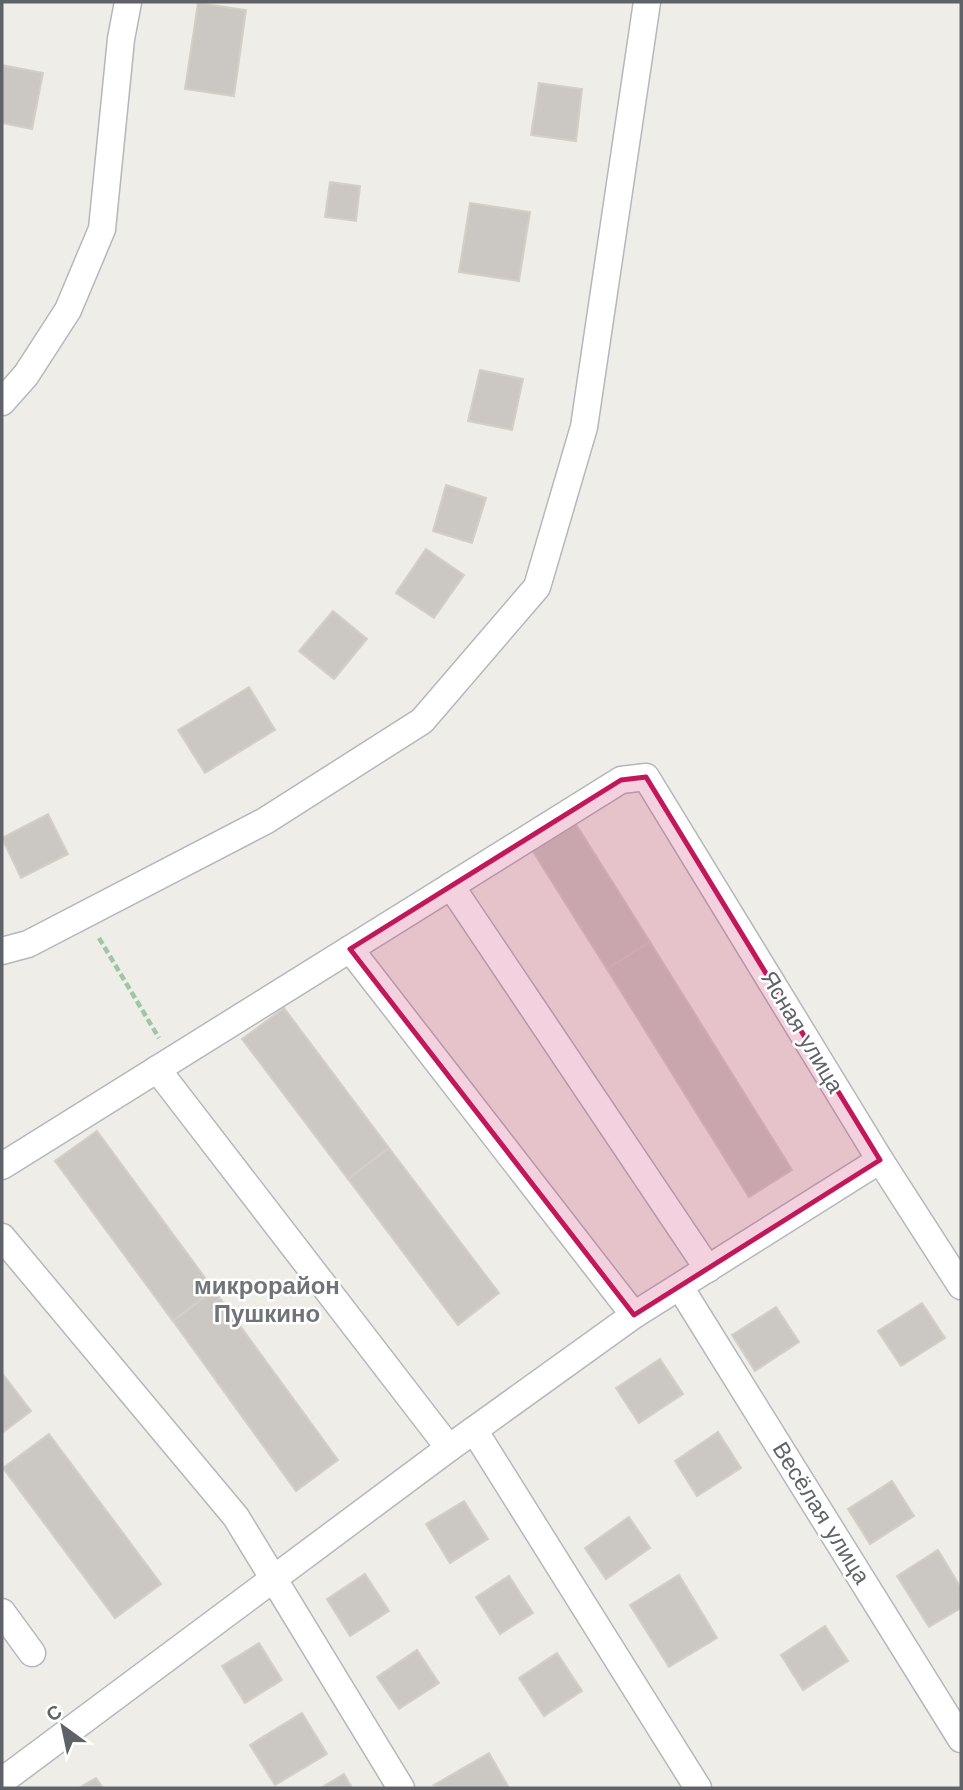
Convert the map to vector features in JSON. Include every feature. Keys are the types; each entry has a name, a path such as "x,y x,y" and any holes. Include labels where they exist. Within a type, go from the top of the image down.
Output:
{"street":[{"path":"2,402 26,375 68,310 102,229 121,39 128,2"},
{"path":"2,951 28,944 265,821 422,721 537,587 584,427 647,2"},
{"name":"Ясная улица","path":"451,886 621,780 646,776 880,1160 961,1286"},
{"path":"2,1166 451,886 708,1269"},
{"path":"350,950 634,1315"},
{"path":"165,1064 449,1448"},
{"path":"2,1781 449,1448 634,1315 880,1160"},
{"path":"2,1237 236,1517 401,1788"},
{"name":"Весёлая улица","path":"680,1287 958,1726"},
{"path":"474,1430 698,1788"},
{"path":"2,1612 32,1653"}],"path":[{"path":"85,914 165,1064"}],"highlighted area":[{"path":"646,777 880,1160 634,1315 350,949 621,780"}],"building":[{"path":"198,3 246,10 234,96 185,89"},
{"path":"2,65 43,73 32,129 2,123"},
{"path":"539,83 582,89 576,141 531,135"},
{"path":"330,182 360,186 356,221 325,217"},
{"path":"470,203 530,212 519,281 459,272"},
{"path":"480,370 523,379 512,430 468,421"},
{"path":"446,485 486,498 472,543 433,531"},
{"path":"426,549 464,575 434,618 396,593"},
{"path":"333,611 367,639 334,679 299,651"},
{"path":"249,687 275,730 205,773 178,730"},
{"path":"48,814 68,854 21,878 2,838"},
{"path":"572,818 650,942 607,969 529,845"},
{"path":"650,942 792,1170 749,1197 607,969"},
{"path":"284,1008 389,1148 348,1179 242,1039"},
{"path":"97,1131 214,1290 173,1321 55,1161"},
{"path":"389,1148 499,1293 458,1325 348,1179"},
{"path":"214,1290 338,1460 296,1491 173,1321"},
{"path":"922,1303 945,1338 901,1366 878,1331"},
{"path":"776,1307 799,1342 755,1371 732,1335"},
{"path":"660,1359 683,1394 639,1423 616,1388"},
{"path":"2,1373 31,1411 2,1433"},
{"path":"718,1432 741,1468 697,1496 675,1461"},
{"path":"49,1434 161,1584 115,1618 3,1468"},
{"path":"892,1481 914,1516 870,1544 848,1509"},
{"path":"464,1501 488,1539 450,1563 426,1524"},
{"path":"629,1517 650,1548 606,1579 585,1548"},
{"path":"938,1550 961,1588 961,1608 929,1627 897,1576"},
{"path":"365,1574 389,1611 350,1636 327,1599"},
{"path":"679,1575 717,1638 669,1667 630,1605"},
{"path":"509,1576 533,1613 500,1634 476,1597"},
{"path":"825,1626 848,1661 803,1690 781,1655"},
{"path":"259,1643 282,1680 245,1703 222,1666"},
{"path":"417,1650 439,1683 399,1709 377,1677"},
{"path":"557,1653 582,1691 544,1716 519,1678"},
{"path":"302,1713 327,1754 275,1785 250,1745"},
{"path":"489,1753 509,1788 442,1788 434,1785"},
{"path":"344,1774 352,1788 321,1788"},
{"path":"96,1778 103,1788 79,1788"}],"district":[{"name":"микрорайон Пушкино","path":"267,1300"}]}
